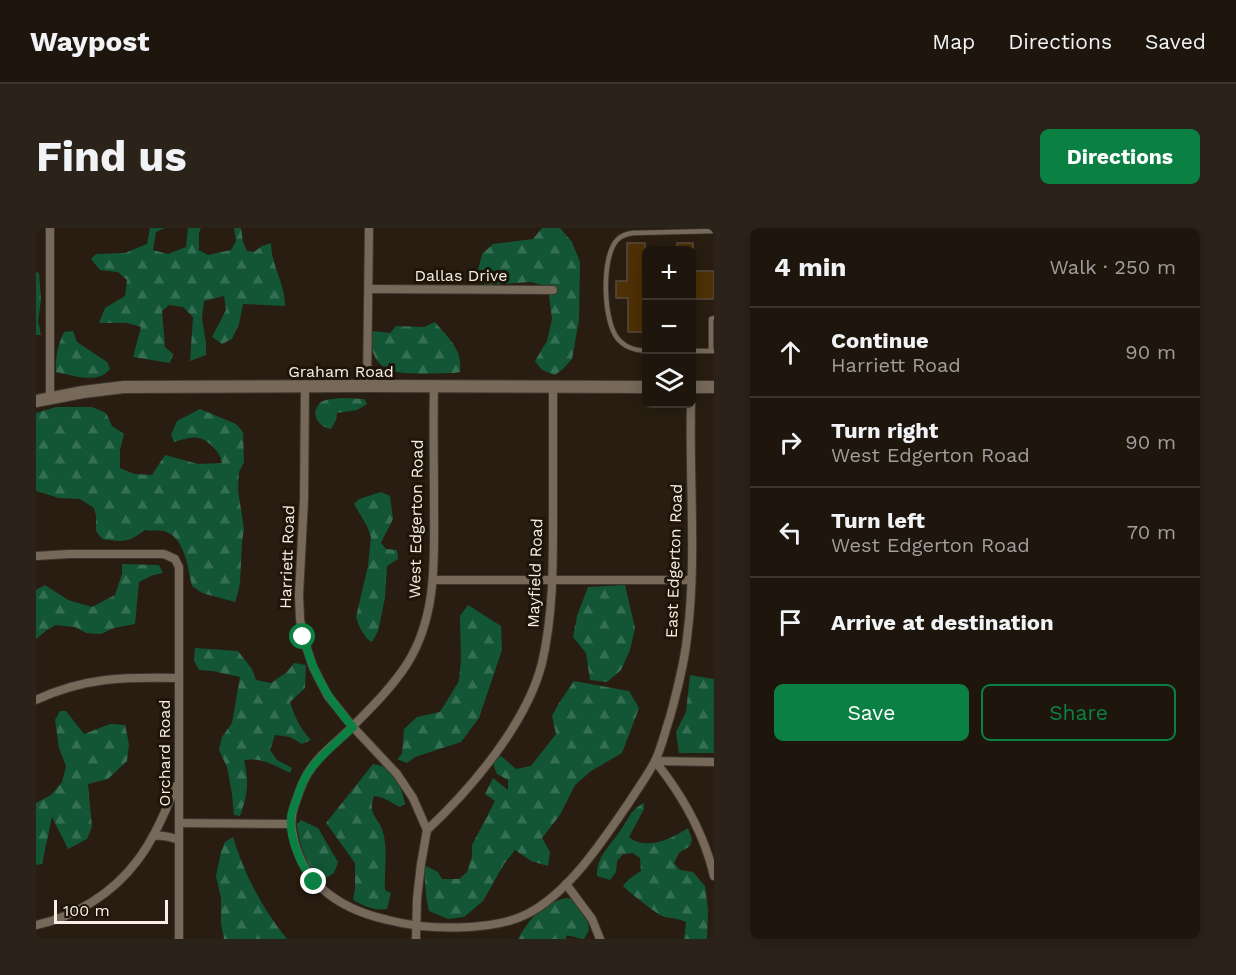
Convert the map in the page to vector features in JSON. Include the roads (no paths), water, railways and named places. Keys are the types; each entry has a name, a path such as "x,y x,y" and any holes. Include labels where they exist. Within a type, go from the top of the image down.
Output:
{"main road":[{"name":"Graham Road","path":"36,401 124,387 642,387"},
{"path":"696,387 714,387"}],"street":[{"path":"50,228 50,398"},
{"path":"367,386 369,228"},
{"name":"Dallas Drive","path":"369,289 553,291"},
{"name":"Harriett Road","path":"305,387 304,500 299,595 300,619 309,655 321,684 337,708 398,774 413,798 427,830"},
{"name":"West Edgerton Road","path":"416,926 367,914 338,901 320,888 308,874 302,862 291,824 292,811 307,773 396,680 420,638 428,614 434,580 434,387"},
{"name":"Mayfield Road","path":"427,830 446,813 505,740 525,705 544,657 553,581 553,387"},
{"name":"East Edgerton Road","path":"416,926 468,927 510,920 533,910 566,884 605,837 655,761 681,672 689,624 691,408"},
{"name":"Orchard Road","path":"36,556 164,554 175,559 179,567 179,939"},
{"path":"434,580 691,580"},
{"path":"36,700 61,689 97,680 127,677 178,678"},
{"path":"655,761 714,762"},
{"path":"655,761 680,794 701,837 714,876"},
{"path":"36,925 64,916 82,907 100,896 130,869 153,836 178,782"},
{"path":"179,823 291,824"},
{"path":"416,939 421,864 427,830"},
{"path":"153,836 169,836 179,840"},
{"path":"566,884 592,919 600,939"}],"lane":[{"path":"642,351 625,346 616,337 610,324 607,305 607,264 616,240 633,233 666,230 714,231"},
{"path":"696,351 712,351 711,319 714,318"}]}
